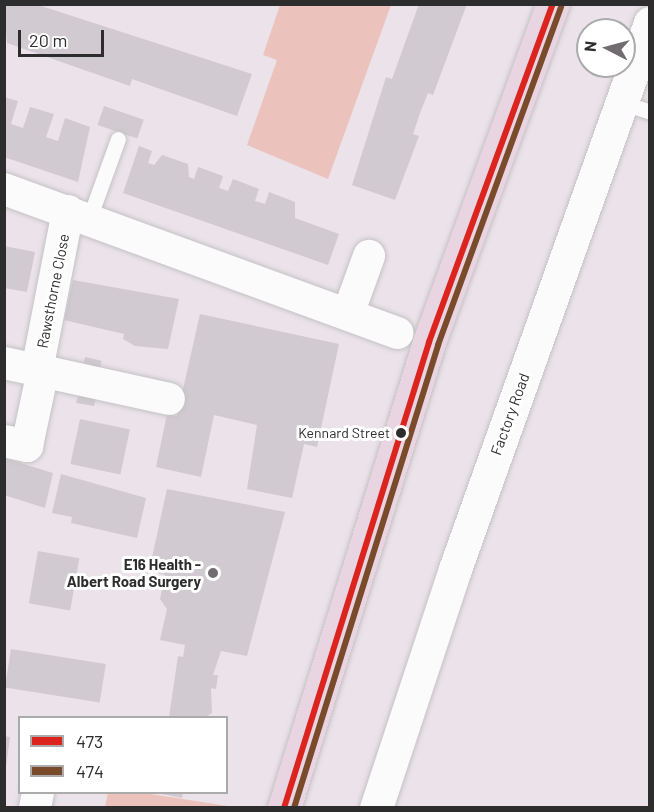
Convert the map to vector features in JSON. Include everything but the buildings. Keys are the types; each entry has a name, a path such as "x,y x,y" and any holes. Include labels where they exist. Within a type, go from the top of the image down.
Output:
{"main road":[{"path":"284,807 436,320 553,4"}],"street":[{"name":"Factory Road","path":"376,807 635,107 649,26"},
{"path":"4,189 398,333"},
{"name":"Rawsthorne Close","path":"4,441 27,446 40,371 79,215"},
{"path":"348,314 369,256"},
{"path":"4,363 169,399"}],"lane":[{"path":"79,215 118,139"}],"shaded area":[{"path":"280,5 391,5 328,179 247,145 277,60 263,55"},
{"path":"108,794 150,794 234,807 105,807"}],"transit line":[{"name":"473","path":"284,808 429,342 553,4"},
{"name":"474","path":"294,808 438,345 561,7"}],"place":[{"name":"Kennard Street","path":"401,433"},
{"name":"E16 Health - Albert Road Surgery","path":"213,573"}]}
